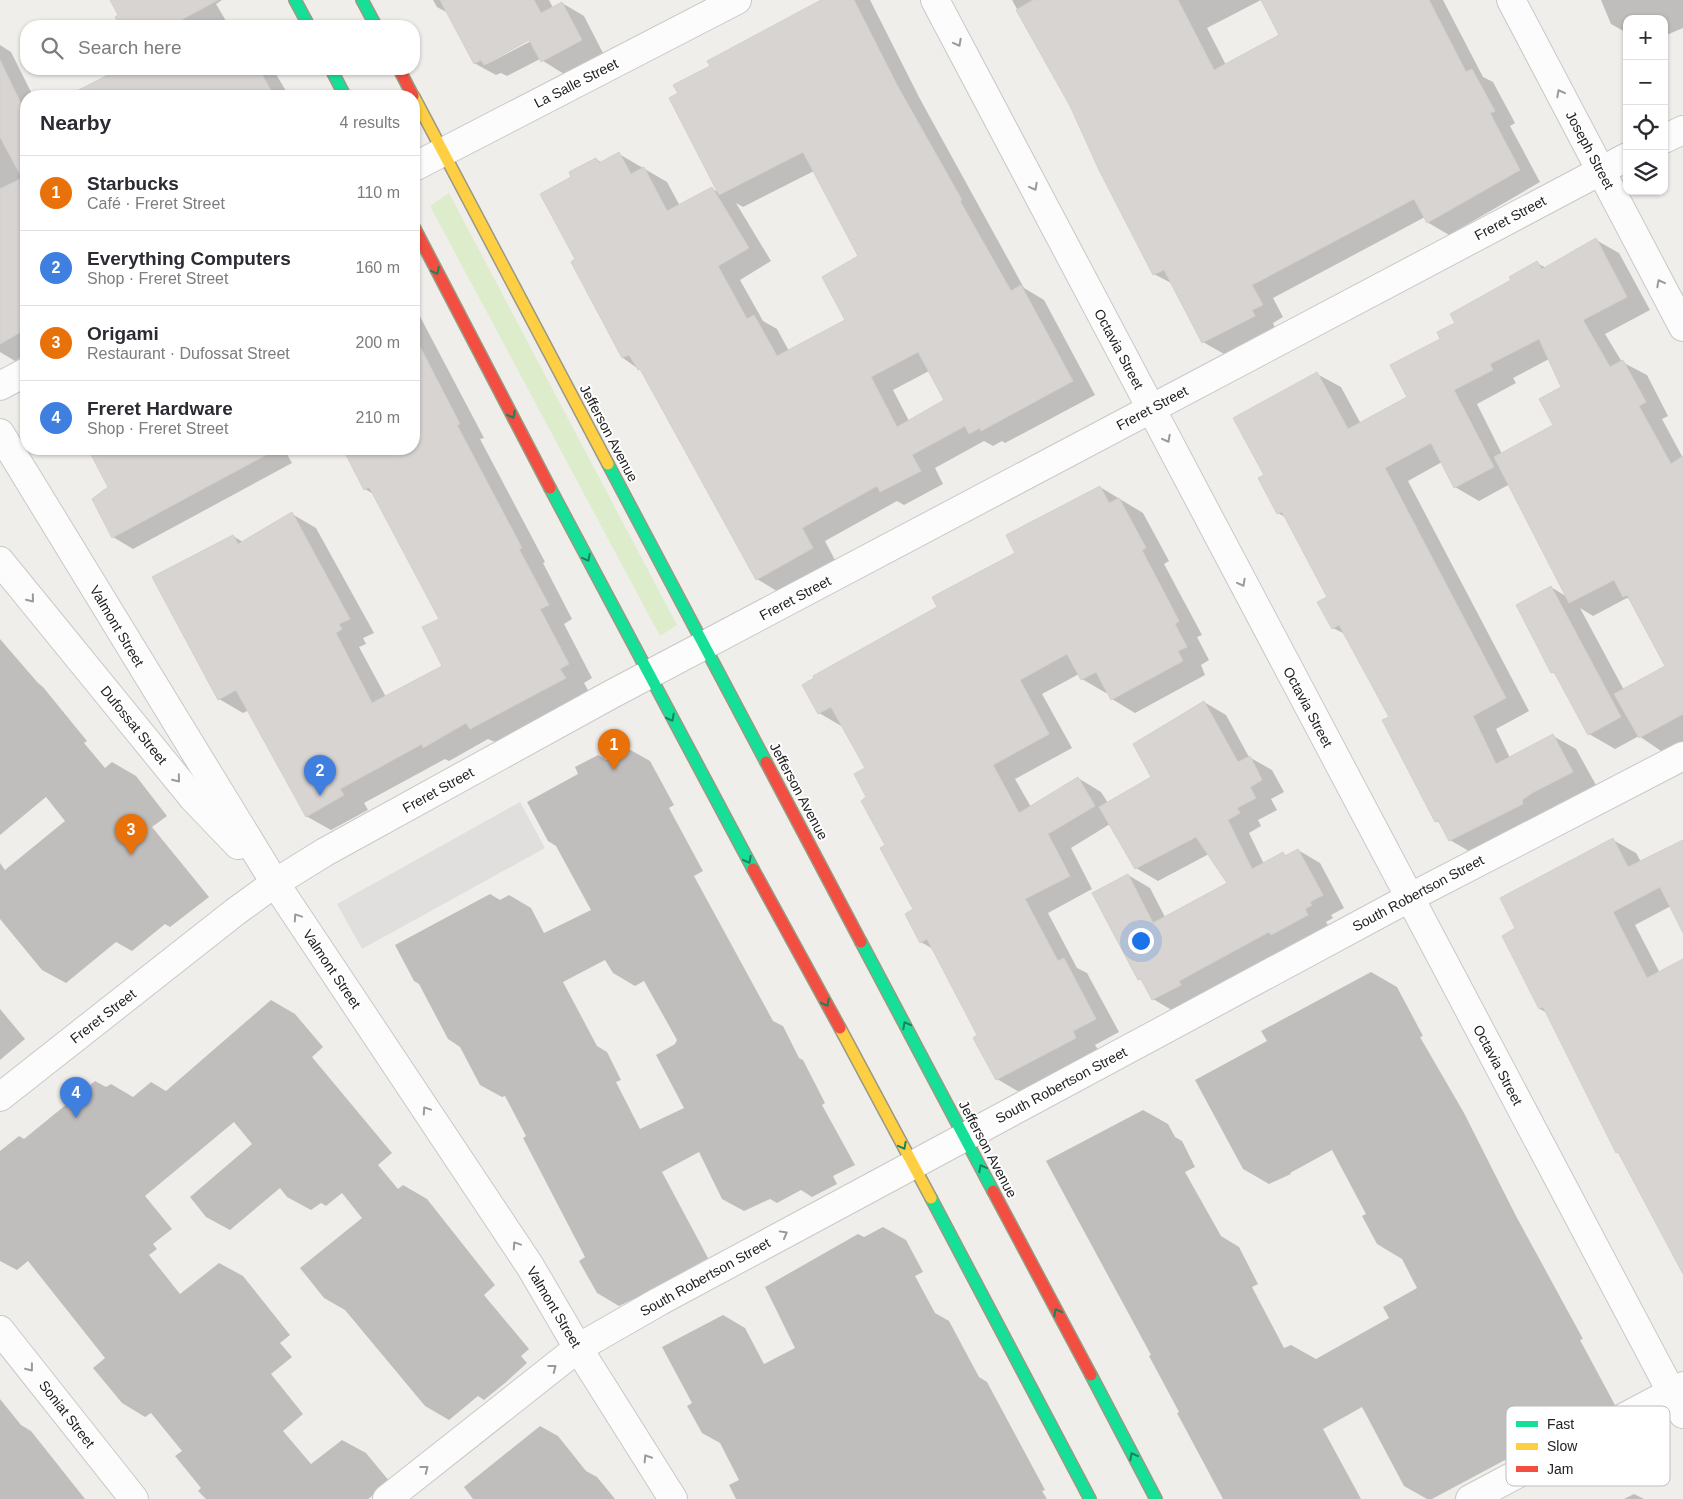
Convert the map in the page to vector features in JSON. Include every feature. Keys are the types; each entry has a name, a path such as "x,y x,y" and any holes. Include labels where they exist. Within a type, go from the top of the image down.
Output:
{"street":[{"path":"295,0 306,20"},
{"path":"362,0 373,20"},
{"name":"La Salle Street","path":"420,164 738,0"},
{"name":"Octavia Street","path":"936,0 1409,898 1679,1397"},
{"name":"Joseph Street","path":"1511,0 1683,327"},
{"path":"334,75 342,90"},
{"name":"Jefferson Avenue","path":"402,75 410,90"},
{"name":"Jefferson Avenue","path":"420,108 1156,1499"},
{"path":"1668,137 1683,130"},
{"name":"Freret Street","path":"0,1097 274,883 325,852 704,645 1623,159"},
{"path":"420,238 648,675 913,1164 1090,1499"},
{"path":"0,386 20,375"},
{"name":"Valmont Street","path":"0,433 274,883 530,1266 578,1348 673,1499"},
{"name":"Dufossat Street","path":"0,561 193,798 274,883"},
{"name":"South Robertson Street","path":"387,1499 578,1348 660,1301 1409,898 1683,756"},
{"name":"Soniat Street","path":"0,1330 134,1499"},
{"path":"1661,1406 1679,1397"},
{"path":"1470,1499 1506,1481"}],"green space":[{"path":"449,193 677,625 660,636 430,206"}],"shaded area":[{"path":"520,802 545,848 362,949 337,904"}],"building":[{"path":"110,0 218,0 181,20 117,20 115,17 118,15"},
{"path":"440,0 534,0 541,13 562,2 582,40 541,62 529,40 484,65 481,60 474,64"},
{"path":"821,0 854,0 897,85 1011,291 1021,285 1073,381 981,431 980,428 969,434 965,426 912,455 921,471 880,492 877,486 802,528 813,548 756,580 640,369 638,370 629,355 622,358 571,262 575,259 540,194 571,177 569,172 596,158 599,163 619,152 631,174 644,167 667,211 712,187 749,248 718,266 747,319 754,315 777,356 845,320 822,277 858,256 803,152 719,195 669,98 678,93 673,85 710,66 707,61","holes":["918,352 944,400 897,427 871,377"]},
{"path":"1033,0 1178,0 1214,70 1279,35 1261,0 1429,0 1466,72 1472,69 1495,111 1490,113 1520,170 1427,223 1414,199 1252,285 1263,305 1252,310 1255,316 1202,343 1164,270 1153,275 1099,170 1070,106 1016,10"},
{"path":"0,60 20,102 20,174 0,137"},
{"path":"108,75 262,75 271,90 79,90"},
{"path":"20,179 20,332 0,344 0,189"},
{"path":"1596,238 1627,297 1583,320 1610,367 1623,360 1646,402 1639,406 1671,464 1683,456 1683,714 1639,738 1614,694 1665,666 1627,595 1623,597 1614,580 1569,603 1494,457 1553,425 1539,399 1561,387 1539,339 1490,364 1493,370 1454,390 1494,467 1454,488 1431,443 1385,468 1506,698 1473,716 1496,764 1553,734 1573,772 1532,793 1522,800 1523,804 1449,841 1438,820 1435,822 1382,720 1389,717 1339,625 1332,629 1317,602 1327,597 1282,512 1277,514 1258,478 1264,475 1233,418 1317,372 1348,429 1407,397 1390,365 1440,339 1437,332 1455,323 1450,314 1511,280 1509,277 1537,261 1542,269"},
{"path":"420,347 460,424 457,425 522,548 519,549 549,605 540,609 569,664 560,669 566,678 470,729 466,723 423,748 422,744 340,789 344,795 306,817 236,690 218,700 152,577 233,535 238,544 292,512 350,619 339,624 342,629 336,633 372,703 442,666 422,627 439,619 369,487 364,490 346,455 420,455"},
{"path":"91,455 266,455 112,538 92,499 108,487"},
{"path":"1100,486 1109,503 1119,498 1146,548 1142,550 1179,621 1175,624 1187,647 1178,651 1183,661 1111,700 1096,672 1081,680 1067,654 1020,680 1049,734 993,765 1019,813 1078,777 1095,806 1048,834 1070,876 1025,899 1058,961 1064,958 1096,1019 1073,1031 1076,1038 996,1080 973,1038 977,1035 927,939 920,943 905,914 913,909 880,848 885,845 861,801 866,797 854,774 865,768 831,707 818,714 802,685 814,678 813,676 937,607 932,597 1015,553 1006,535"},
{"path":"1551,586 1621,717 1588,735 1554,672 1551,673 1516,605"},
{"path":"1204,701 1238,762 1250,756 1262,780 1250,787 1256,798 1237,808 1240,813 1228,820 1252,869 1283,852 1285,856 1298,849 1323,895 1310,902 1312,905 1305,909 1308,915 1271,935 1269,932 1179,981 1181,985 1152,1000 1141,979 1138,980 1092,893 1128,874 1153,923 1227,883 1196,837 1135,869 1099,807 1151,777 1133,744"},
{"path":"1613,838 1628,867 1683,840 1683,933 1660,887 1613,912 1647,978 1683,959 1683,1274 1618,1152 1616,1153 1543,1007 1539,1009 1502,936 1515,928 1500,898"}],"traffic: fast":[{"path":"295,0 306,20"},
{"path":"362,0 373,20"},
{"path":"334,75 342,90"},
{"path":"608,464 766,762"},
{"path":"550,488 753,869"},
{"path":"861,942 993,1191"},
{"path":"931,1198 1090,1499"},
{"path":"1091,1375 1156,1499"}],"traffic: slow":[{"path":"420,108 608,464"},
{"path":"840,1028 931,1198"}],"traffic: jam":[{"path":"402,75 410,90"},
{"path":"420,239 550,488"},
{"path":"766,762 861,942"},
{"path":"753,869 840,1028"},
{"path":"993,1191 1091,1375"}],"place":[{"name":"Starbucks","path":"614,770"},
{"name":"Everything Computers","path":"320,796"},
{"name":"Origami","path":"131,855"},
{"name":"Freret Hardware","path":"76,1118"}]}
